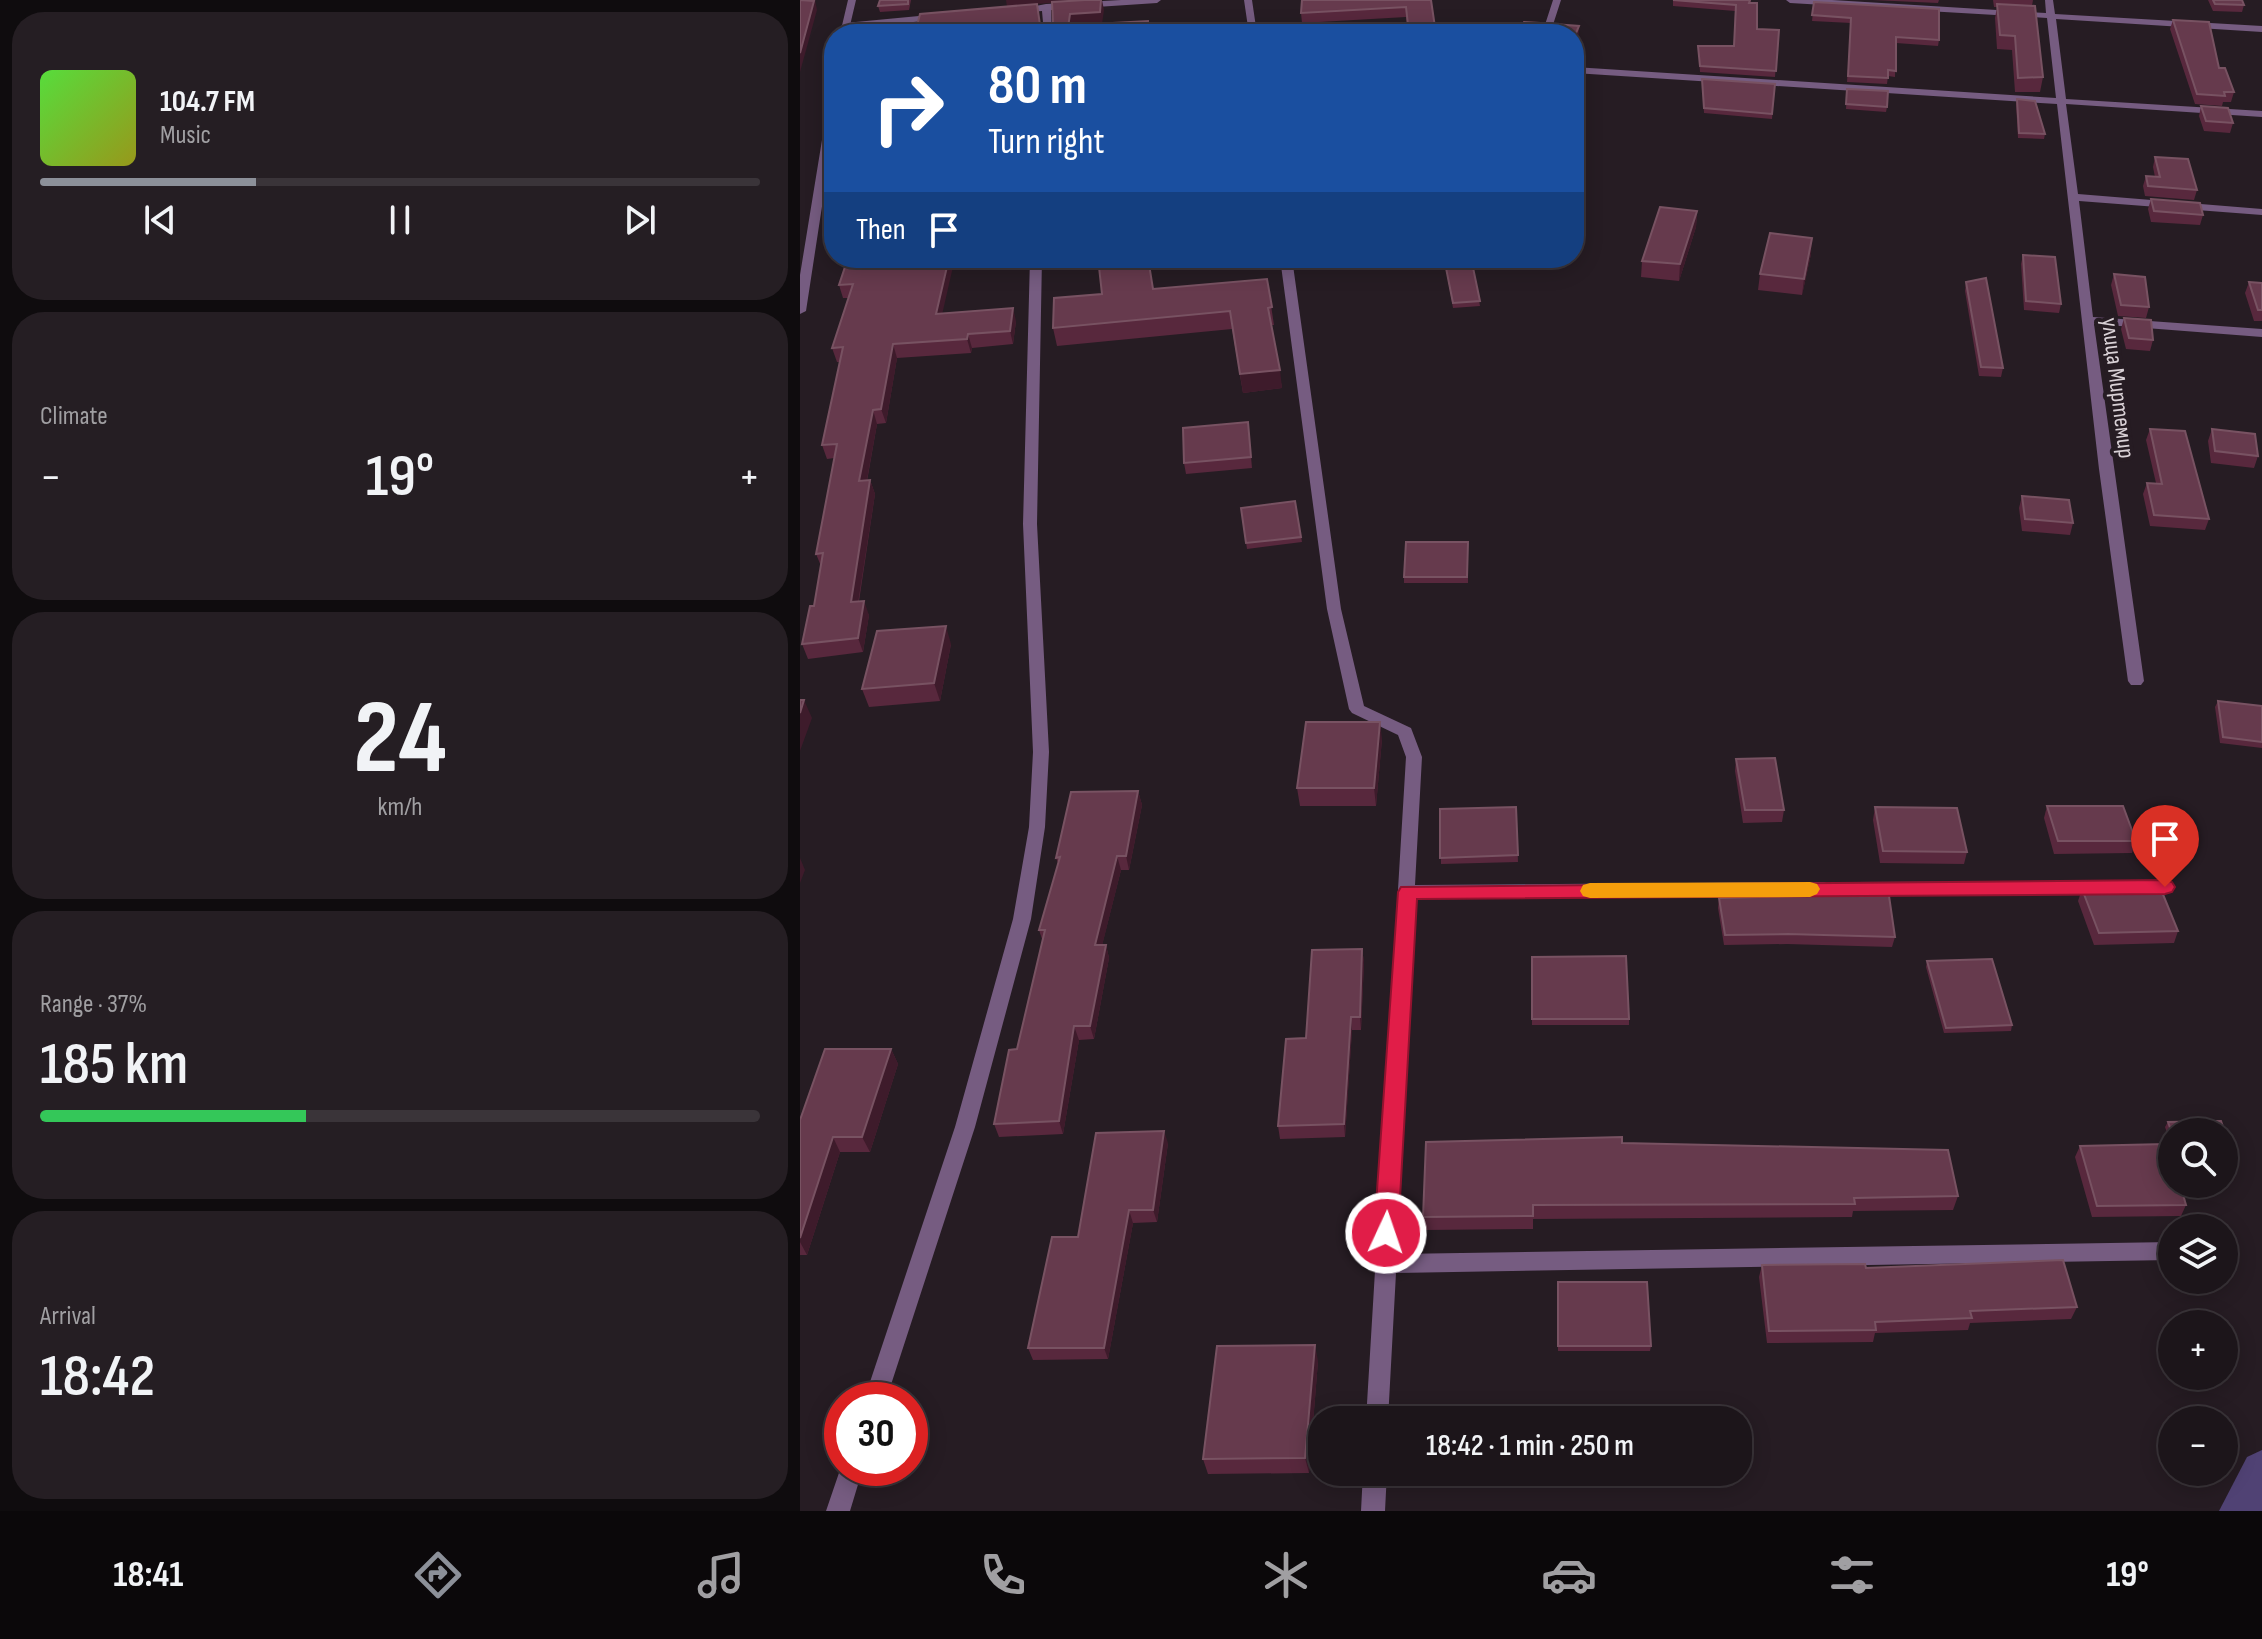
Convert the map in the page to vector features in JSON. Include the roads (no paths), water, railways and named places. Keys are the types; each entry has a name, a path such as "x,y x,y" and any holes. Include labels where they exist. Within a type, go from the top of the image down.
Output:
{"street":[{"path":"846,24 852,0"},
{"path":"1000,11 1157,0"},
{"path":"1248,0 1252,24"},
{"path":"1549,24 1557,0"},
{"path":"1790,0 2262,29"},
{"name":"улица Миртемир","path":"2049,0 2087,320 2136,681"},
{"path":"1046,7 1047,24"},
{"path":"892,24 954,16"},
{"path":"1584,71 2262,114"},
{"path":"800,311 824,160"},
{"path":"2072,197 2262,212"},
{"path":"881,1382 965,1127 1022,919 1037,827 1041,752 1030,524 1036,268"},
{"path":"1287,268 1334,609 1357,709 1405,732 1414,757 1378,1406"},
{"path":"2087,320 2262,333"},
{"path":"1408,892 2165,887"},
{"path":"1384,1264 2158,1251"},
{"path":"838,1511 846,1486"},
{"path":"1373,1511 1374,1486"}],"waterway":[{"path":"2241,1511 2262,1472"}]}
